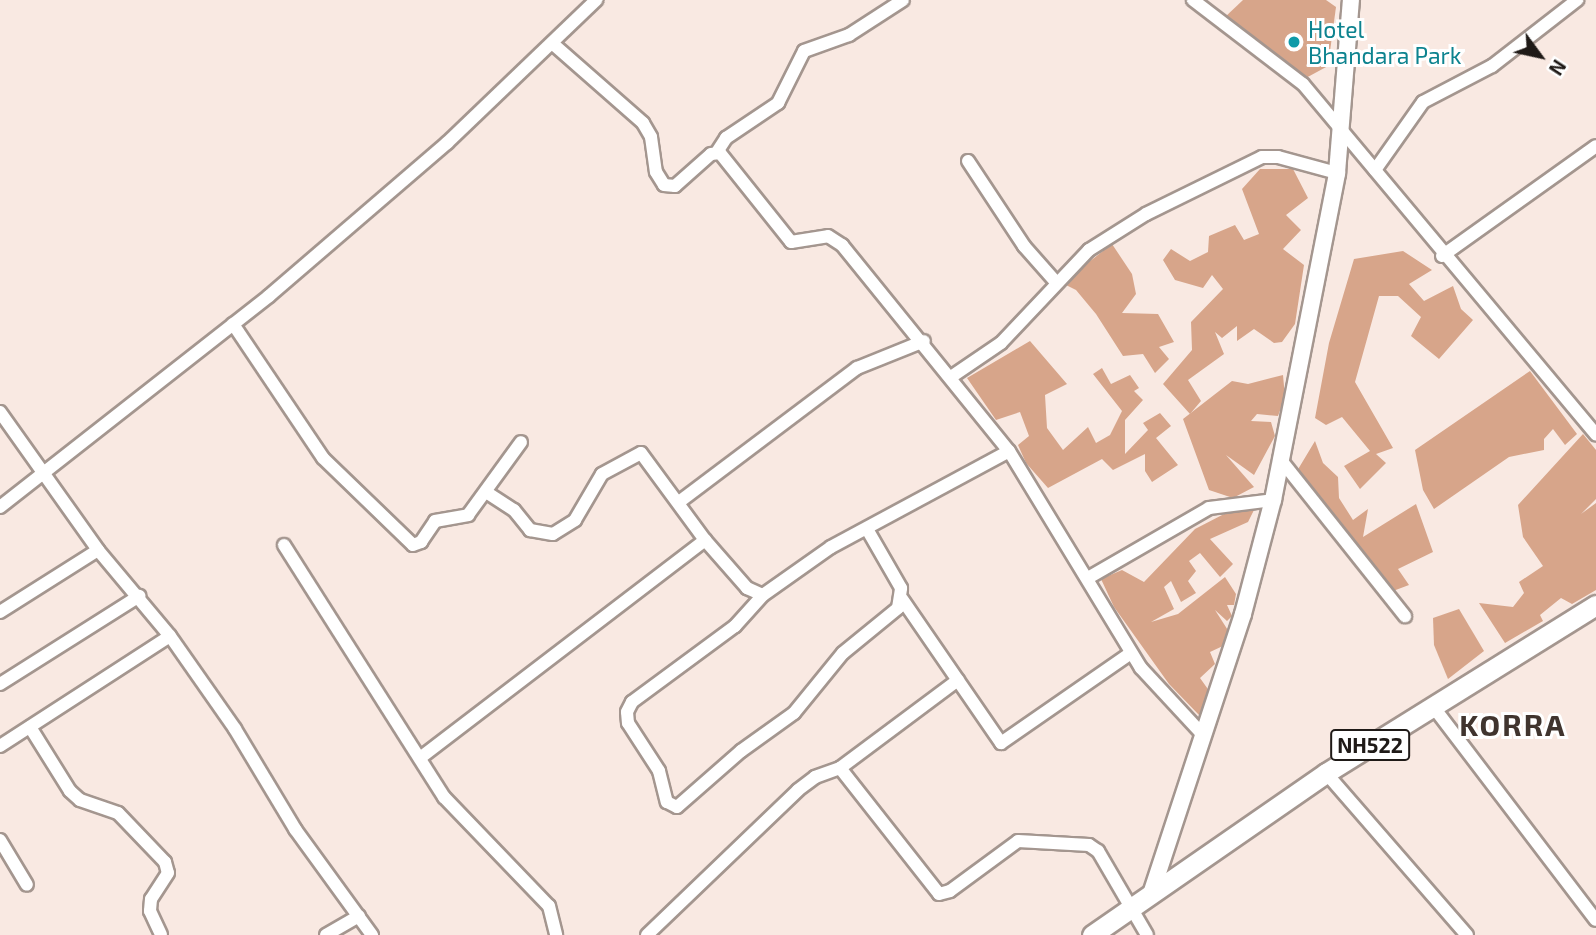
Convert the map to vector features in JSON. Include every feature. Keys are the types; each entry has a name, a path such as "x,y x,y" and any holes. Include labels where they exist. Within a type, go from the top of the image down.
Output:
{"highway":[{"name":"NH522","path":"1092,935 1326,773 1596,605"}],"main road":[{"path":"1151,894 1243,614 1273,500 1337,173 1351,0"}],"street":[{"path":"0,507 233,324 447,143 596,0"},
{"path":"552,43 643,123 651,137 656,172 664,185 675,186 717,152 726,138 778,103 804,51 849,35 903,0"},
{"path":"1193,0 1288,70 1339,125 1442,256 1593,427"},
{"path":"1375,170 1423,102 1492,66 1577,0"},
{"path":"1442,256 1596,146"},
{"path":"717,152 730,161 787,238 797,244 824,236 836,240 924,341 1009,451 1131,653 1153,684 1203,734"},
{"path":"951,377 1001,343 1055,281 1109,237 1254,159 1278,157 1337,173"},
{"path":"968,161 1029,252 1055,281"},
{"path":"233,324 323,458 405,541 413,545 421,542 435,521 444,517 468,515 521,442"},
{"path":"679,502 857,368 924,341"},
{"path":"0,412 98,550 170,636 235,729 295,829 372,935"},
{"path":"902,599 843,653 794,713 741,751 677,807 667,802 659,771 628,723 627,712 632,702 735,626 763,595 825,551 1009,451"},
{"path":"486,492 504,502 530,530 553,534 575,520 601,474 641,453 705,540 747,588 763,595"},
{"path":"1280,459 1405,616"},
{"path":"1088,578 1209,508 1273,500"},
{"path":"867,529 901,588 902,599 1001,743 1131,653"},
{"path":"420,758 705,540"},
{"path":"284,545 454,812 549,906 556,935"},
{"path":"0,612 98,550"},
{"path":"0,684 139,596"},
{"path":"0,746 170,636"},
{"path":"647,935 798,790 816,777 841,768 958,680"},
{"path":"1432,705 1596,920"},
{"path":"30,727 70,791 80,800 118,813 165,862 168,873 151,899 150,911 161,935"},
{"path":"841,768 939,894 950,891 1018,841 1089,845 1098,851 1147,935"},
{"path":"1326,773 1467,935"},
{"path":"0,840 27,885"},
{"path":"326,935 359,916"}],"building":[{"name":"Hotel Bhandara Park","path":"1243,0 1326,0 1336,7 1328,66 1304,79 1224,18"},
{"path":"1260,169 1293,169 1308,198 1286,215 1301,230 1283,249 1304,265 1295,324 1282,342 1274,343 1254,329 1237,341 1237,326 1222,338 1215,332 1224,354 1188,380 1201,401 1190,414 1163,384 1192,350 1191,322 1223,289 1212,275 1203,288 1175,280 1163,260 1171,249 1190,261 1208,252 1209,236 1235,225 1244,240 1259,234 1242,189"},
{"path":"1112,244 1132,274 1136,294 1122,313 1158,314 1174,342 1159,347 1169,359 1155,373 1143,354 1123,356 1096,314 1076,290 1062,283"},
{"path":"1403,251 1432,270 1409,284 1424,301 1453,286 1461,309 1473,320 1439,359 1411,336 1421,317 1398,296 1379,296 1355,382 1393,448 1376,454 1386,463 1360,489 1344,466 1370,451 1342,417 1326,425 1315,418 1329,343 1354,259"},
{"path":"1030,341 1067,384 1045,395 1047,428 1063,450 1088,427 1096,443 1110,435 1122,411 1093,374 1102,368 1111,384 1130,375 1139,388 1134,391 1143,400 1125,420 1125,454 1148,430 1143,423 1160,413 1171,426 1156,438 1178,465 1152,482 1145,471 1145,454 1113,470 1102,459 1048,488 1026,463 1018,445 1029,436 1020,412 996,420 967,378"},
{"path":"1530,371 1577,434 1565,445 1553,429 1544,439 1544,450 1509,457 1434,509 1423,490 1415,450"},
{"path":"1283,375 1285,397 1278,416 1257,414 1251,421 1271,422 1275,436 1254,475 1226,455 1254,487 1233,498 1209,490 1183,419 1232,381 1248,384"},
{"path":"1583,434 1596,450 1596,499 1581,514 1596,503 1596,590 1572,604 1561,598 1540,615 1543,621 1505,643 1479,603 1513,607 1524,593 1519,582 1543,566 1523,537 1518,505"},
{"path":"1315,441 1323,463 1338,477 1339,498 1353,520 1368,509 1363,537 1416,504 1433,552 1398,569 1409,585 1393,591 1297,471"},
{"path":"1255,508 1248,522 1210,539 1233,564 1220,577 1200,553 1189,561 1196,571 1188,581 1196,593 1181,602 1171,581 1164,587 1174,609 1151,622 1178,614 1225,577 1236,594 1234,605 1227,605 1232,616 1227,621 1215,610 1231,635 1225,645 1210,652 1215,664 1200,678 1210,692 1200,716 1169,684 1114,607 1101,579 1122,570 1144,582 1195,529 1226,513"},
{"path":"1459,609 1484,651 1448,679 1434,645 1433,618"}],"place":[{"name":"Hotel Bhandara Park","path":"1294,42"}],"district":[{"name":"KORRA","path":"1513,724"}]}
